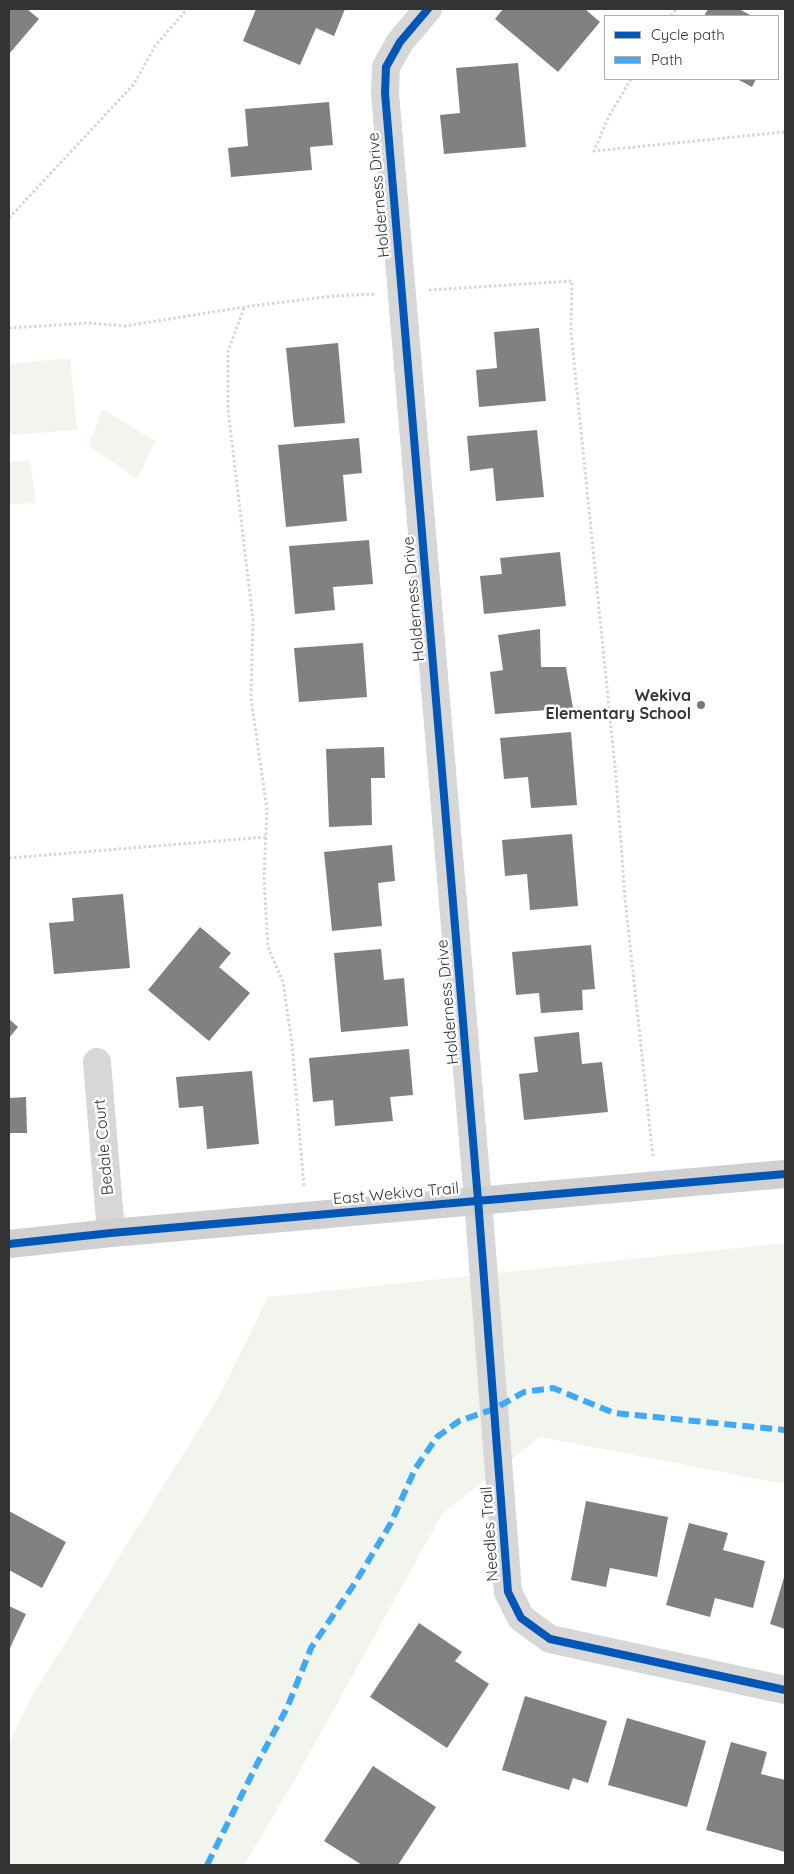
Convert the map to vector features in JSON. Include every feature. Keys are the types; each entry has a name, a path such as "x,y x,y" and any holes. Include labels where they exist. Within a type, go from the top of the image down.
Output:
{"street":[{"name":"Holderness Drive","path":"428,9 400,42 386,67 385,93 478,1200"},
{"name":"Bedale Court","path":"97,1062 112,1233"},
{"name":"East Wekiva Trail","path":"9,1244 112,1233 785,1174"},
{"name":"Needles Trail","path":"478,1200 508,1592 521,1618 550,1639 785,1690"}],"path":[{"path":"9,218 134,84 155,46 187,9"},
{"path":"630,80 609,116 594,151 785,132"},
{"path":"9,328 88,323 124,326 333,296 572,281 571,332 616,777 625,898 656,1185"},
{"path":"244,308 228,351 228,409 253,620 251,698 267,810 264,878 268,947 283,982 292,1044 306,1216"},
{"path":"9,858 266,838"}],"shaded area":[{"path":"70,358 77,430 9,435 9,364"},
{"path":"102,409 155,441 137,479 89,446"},
{"path":"30,460 36,503 9,504 9,462"},
{"path":"785,1243 785,1484 540,1437 442,1514 299,1772 244,1865 9,1865 9,1743 34,1693 219,1397 268,1297"}],"building":[{"path":"9,9 27,9 39,19 9,54"},
{"path":"256,9 345,9 334,36 316,28 300,65 243,41"},
{"path":"503,9 585,9 600,22 558,72 495,19"},
{"path":"708,9 739,9 750,15 705,15"},
{"path":"518,63 526,147 444,154 440,115 460,113 456,68"},
{"path":"739,80 756,80 752,87"},
{"path":"329,102 333,145 310,147 312,170 231,177 228,148 248,146 245,109"},
{"path":"539,328 546,401 479,407 476,370 497,368 494,332"},
{"path":"338,343 345,423 294,427 286,348"},
{"path":"537,430 544,497 496,501 493,468 470,471 467,436"},
{"path":"359,438 362,473 343,475 347,521 286,527 278,445"},
{"path":"369,540 373,584 333,587 335,610 295,614 289,546"},
{"path":"560,552 566,606 484,614 480,576 502,574 500,558"},
{"path":"540,629 541,667 566,667 573,708 495,714 490,672 503,670 498,635"},
{"path":"363,643 367,697 299,702 294,648"},
{"path":"571,732 577,805 531,808 528,777 504,779 500,738"},
{"path":"384,747 385,778 371,778 372,825 329,827 326,749"},
{"path":"572,834 578,906 530,910 527,874 505,876 502,840"},
{"path":"392,845 395,881 378,883 382,926 332,931 324,852"},
{"path":"123,894 130,968 54,974 49,923 74,921 72,898"},
{"path":"200,927 231,953 219,967 250,993 209,1041 148,990"},
{"path":"591,945 595,989 582,990 583,1010 541,1013 539,993 516,995 512,952"},
{"path":"381,949 384,980 404,978 408,1026 341,1032 334,953"},
{"path":"9,1019 18,1027 9,1038"},
{"path":"579,1032 582,1064 602,1062 608,1112 524,1120 519,1074 538,1072 534,1037"},
{"path":"409,1049 413,1095 390,1097 393,1121 335,1126 333,1100 313,1102 309,1058"},
{"path":"252,1071 259,1144 207,1149 203,1106 179,1108 176,1077"},
{"path":"26,1097 27,1133 9,1133 9,1098"},
{"path":"586,1501 668,1517 657,1577 610,1568 606,1587 571,1580"},
{"path":"9,1511 66,1542 42,1588 9,1570"},
{"path":"689,1523 728,1533 723,1550 765,1561 753,1608 715,1598 710,1617 666,1605"},
{"path":"785,1574 785,1629 770,1624"},
{"path":"9,1606 26,1614 9,1650"},
{"path":"419,1623 462,1652 455,1661 489,1684 447,1748 370,1697"},
{"path":"525,1696 607,1721 588,1783 573,1778 569,1790 502,1770"},
{"path":"627,1718 706,1741 687,1807 608,1785"},
{"path":"731,1742 767,1752 761,1774 785,1780 785,1852 706,1830"},
{"path":"373,1766 436,1807 398,1865 362,1865 324,1841"}],"marked path":[{"path":"207,1865 287,1708 311,1648 355,1583 391,1523 415,1469 437,1437 459,1421 494,1409 524,1392 553,1388 614,1413 785,1430"}],"cycle path":[{"path":"428,9 400,42 386,67 385,93 478,1200 508,1592 521,1618 550,1639 785,1690"},
{"path":"9,1244 111,1233 785,1174"}],"place":[{"name":"Wekiva Elementary School","path":"701,705"}]}
